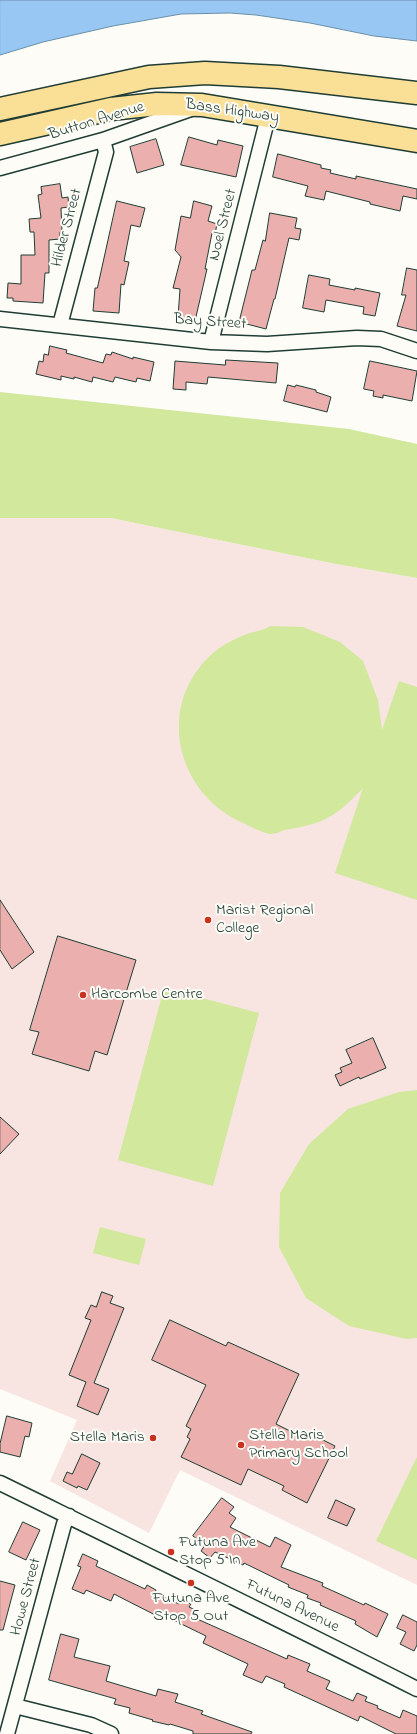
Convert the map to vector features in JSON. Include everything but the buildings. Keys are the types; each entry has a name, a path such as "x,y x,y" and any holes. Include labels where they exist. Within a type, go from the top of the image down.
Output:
{"highway":[{"name":"Bass Highway","path":"0,109 149,77 205,73 279,77 417,93"},
{"name":"Bass Highway","path":"0,134 111,109 157,104 202,105 417,141"}],"street":[{"name":"Button Avenue","path":"0,168 103,140 202,105"},
{"name":"Noel Street","path":"211,342 268,117"},
{"name":"Hilder Street","path":"60,325 106,152 103,140"},
{"name":"Bay Street","path":"0,319 211,342 267,344 357,338 381,339 417,351"},
{"name":"Futuna Avenue","path":"0,1483 417,1689"},
{"name":"Howe Street","path":"7,1734 64,1524 69,1516"},
{"path":"15,1706 91,1725 111,1734"}],"shaded area":[{"name":"Marist Regional College","path":"0,518 111,518 336,564 417,578 417,1585 180,1470 149,1533 50,1481 77,1420 0,1389"}],"green space":[{"path":"0,392 349,429 417,444 417,578 336,564 111,518 0,518"},
{"path":"270,626 303,627 340,642 363,661 378,700 382,730 399,681 417,687 417,900 335,873 363,788 345,806 329,817 310,825 268,834 243,823 220,809 201,791 188,769 181,746 179,721 184,697 195,674 213,653 231,641"},
{"path":"164,988 259,1013 213,1186 118,1160"},
{"path":"417,1090 417,1338 407,1339 349,1326 306,1298 279,1247 280,1193 309,1144 348,1109 399,1092"},
{"path":"100,1227 146,1239 139,1265 93,1253"},
{"path":"417,1457 417,1560 376,1541"}],"water":[{"path":"0,0 417,0 417,41 374,36 310,23 256,15 230,13 181,14 113,26 43,42 0,55"}],"place":[{"name":"Marist Regional College","path":"208,920"},
{"name":"Harcombe Centre","path":"83,995"},
{"name":"Stella Maris","path":"153,1438"},
{"name":"Stella Maris Primary School","path":"241,1445"},
{"name":"Futuna Ave Stop 5 In","path":"171,1552"},
{"name":"Futuna Ave Stop 5 Out","path":"191,1583"}]}
